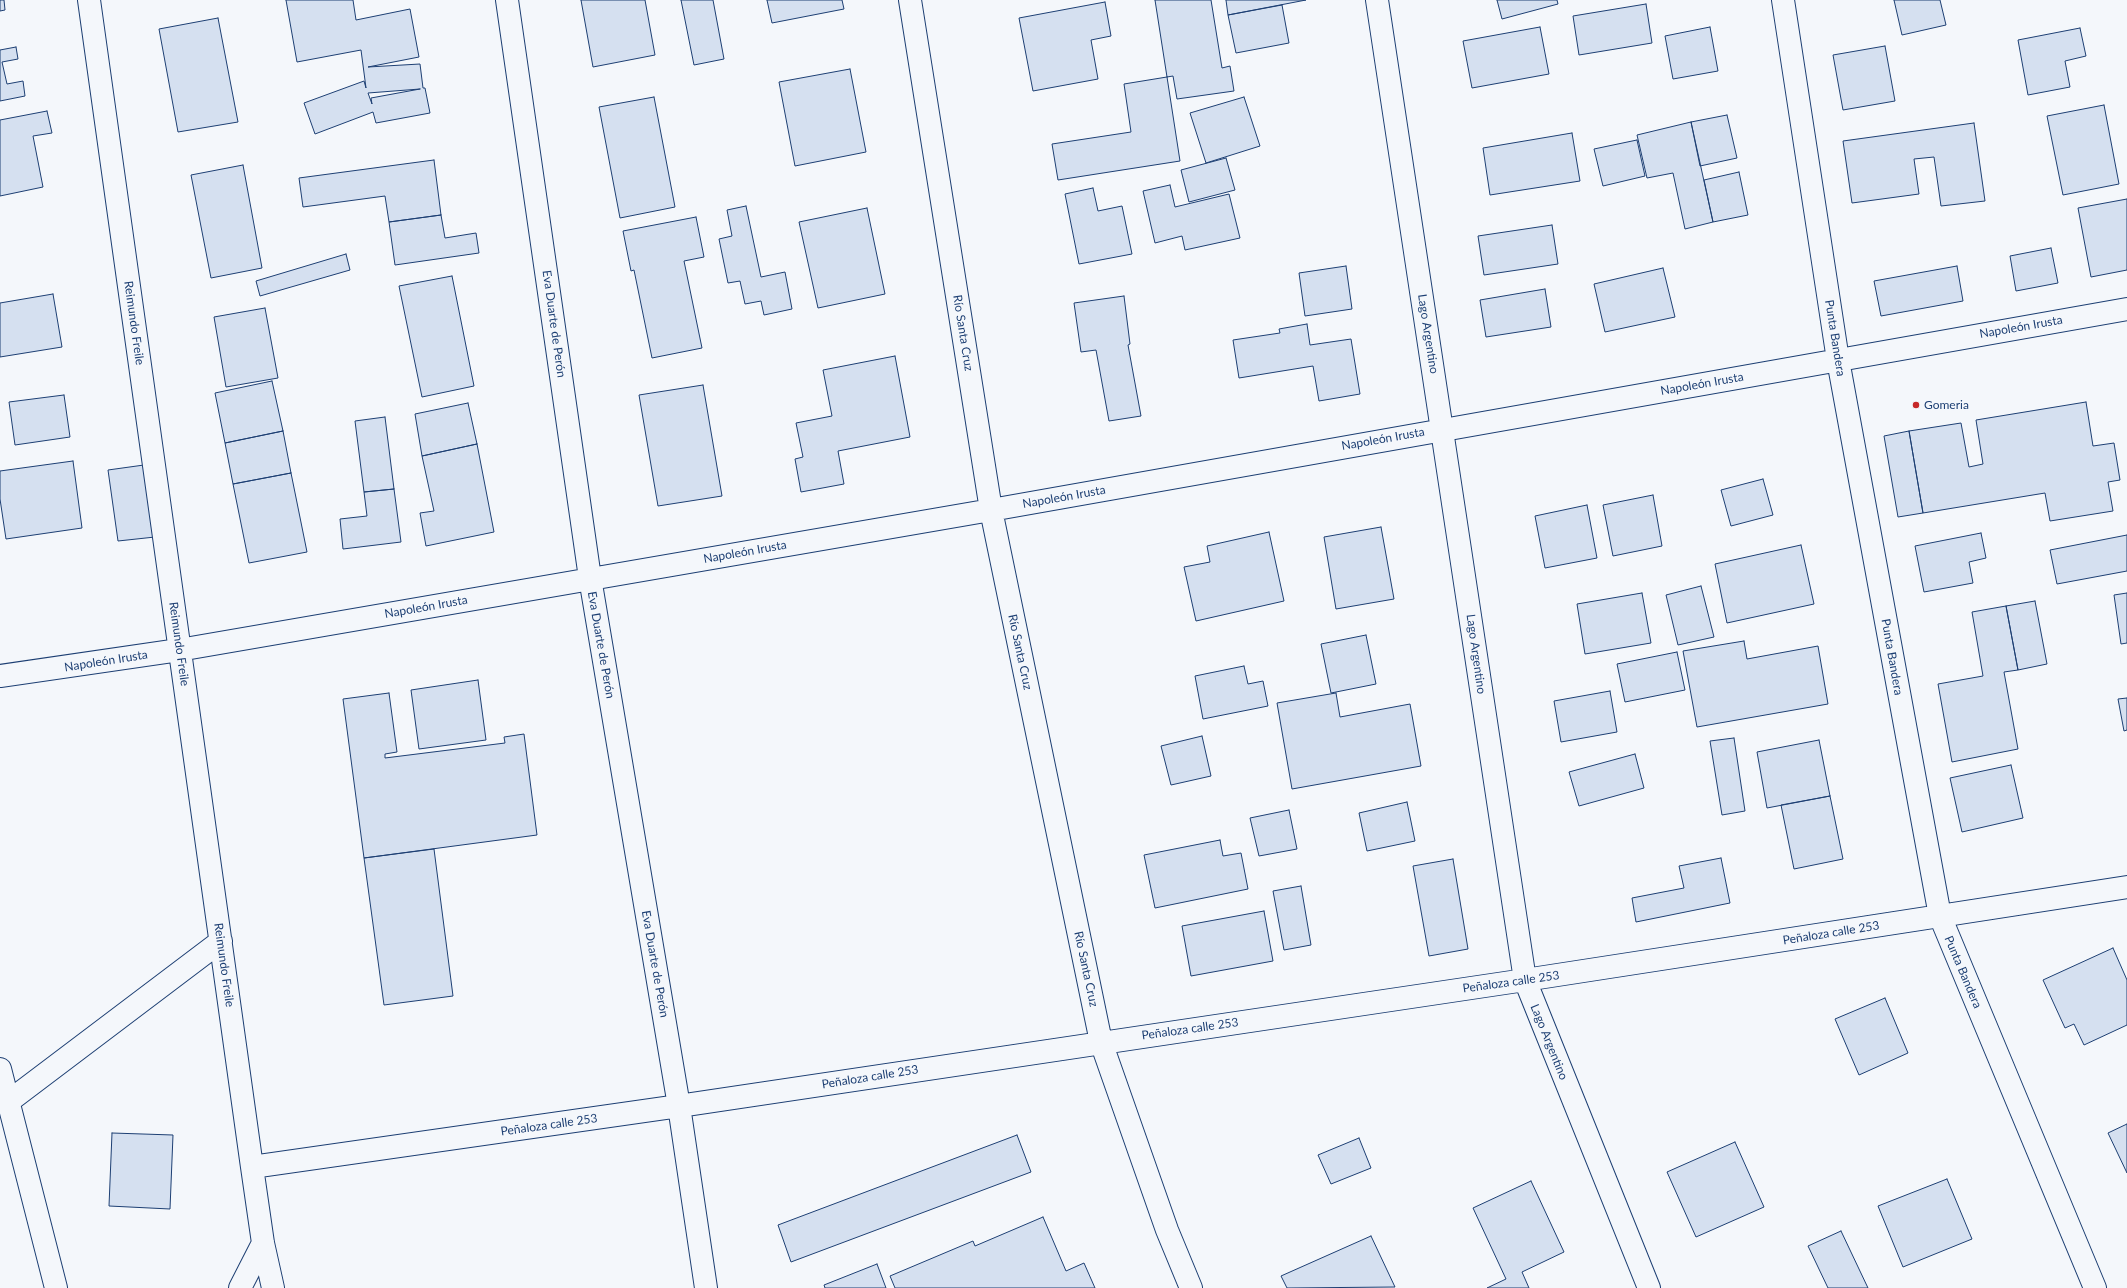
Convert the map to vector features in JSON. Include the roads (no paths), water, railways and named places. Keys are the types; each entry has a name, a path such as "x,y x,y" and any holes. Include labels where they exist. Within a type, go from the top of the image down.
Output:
{"street":[{"name":"Reimundo Freile","path":"89,0 252,1167 263,1243 273,1288"},
{"name":"Eva Duarte de Perón","path":"507,0 590,578 679,1106 706,1288"},
{"name":"Río Santa Cruz","path":"910,0 991,510 1101,1042 1167,1230 1191,1288"},
{"name":"Lago Argentino","path":"1377,0 1524,980 1648,1288"},
{"name":"Punta Bandera","path":"1783,0 1838,360 1940,916 2095,1288"},
{"name":"Napoleón Irusta","path":"0,676 179,650 991,510 2127,309"},
{"name":"Peñaloza calle 253","path":"252,1167 679,1106 1524,980 2127,887"},
{"path":"8,1102 221,941"},
{"path":"0,1069 56,1288"},
{"path":"240,1288 263,1243"}],"place":[{"name":"Gomeria","path":"1916,405"}]}
